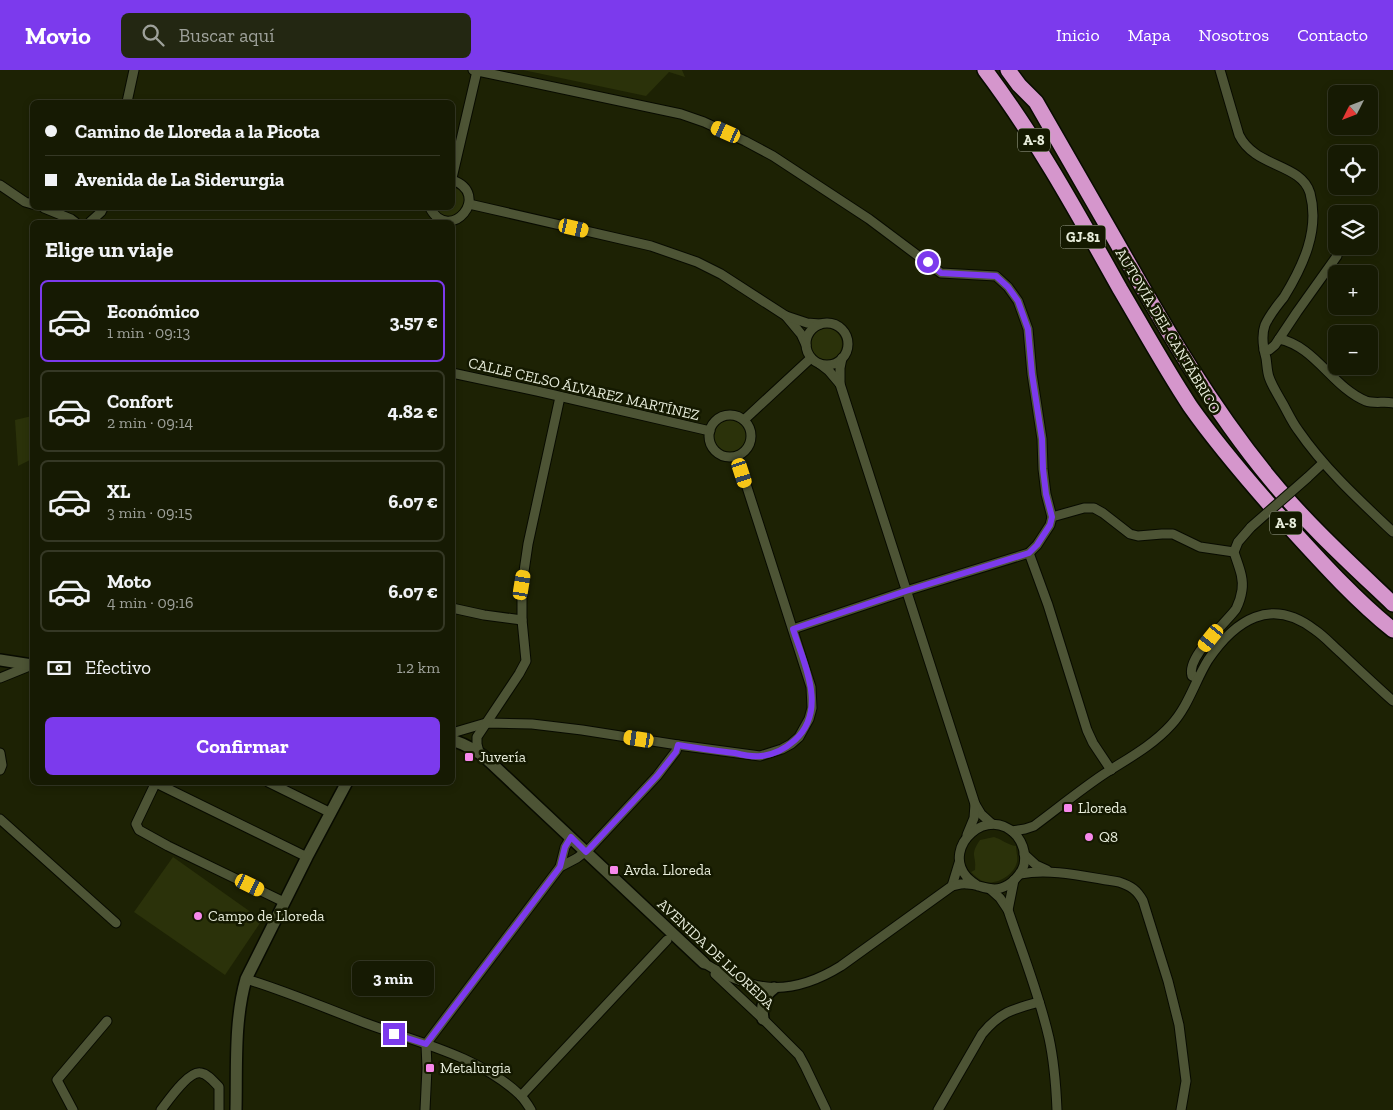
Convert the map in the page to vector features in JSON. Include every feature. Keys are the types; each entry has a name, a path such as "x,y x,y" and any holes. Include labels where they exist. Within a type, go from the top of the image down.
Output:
{"highway":[{"name":"GJ-81","path":"974,70 987,85 1046,172 1137,333 1166,379 1190,405"},
{"name":"AUTOVÍA DEL CANTÁBRICO","path":"985,70 1036,144 1078,213 1146,334 1190,405 1228,456 1273,509 1347,589 1393,630"},
{"name":"AUTOVÍA DEL CANTÁBRICO","path":"1008,70 1019,85 1036,102 1163,325 1188,366 1222,414 1272,480 1317,531 1393,604"},
{"path":"1021,70 1028,80 1036,102"}],"street":[{"path":"127,100 134,70"},
{"path":"455,165 475,70 681,114 744,140 773,156 869,219 941,273 996,276 1008,287 1018,301 1028,329 1032,374 1042,439 1046,494 1052,517 1050,525 1037,545 1029,553 906,591 793,629"},
{"path":"1220,70 1243,142 1258,156 1299,176 1307,187 1311,200 1312,221 1308,250 1301,267 1264,328 1264,350 1269,378 1290,419 1323,463 1353,495 1393,532"},
{"path":"454,220 467,210 469,204 468,191 455,181"},
{"path":"0,185 30,203"},
{"path":"469,204 674,253 721,274 786,316 807,323 829,323 841,329 848,341 840,368 840,384 975,804 981,814 992,824"},
{"path":"49,210 72,220"},
{"path":"92,220 102,210"},
{"path":"431,210 433,214 442,220"},
{"path":"1264,350 1269,350 1275,345 1337,256"},
{"path":"786,316 801,334 808,352 840,384"},
{"path":"806,345 810,332 820,324"},
{"path":"1279,339 1287,341 1312,356 1342,386 1358,396 1369,402 1393,402"},
{"path":"815,360 828,365 834,364 842,358"},
{"path":"744,420 815,360"},
{"name":"CALLE CELSO ÁLVAREZ MARTÍNEZ","path":"455,374 710,431"},
{"path":"479,752 477,737 526,661 522,620 522,585 528,544 560,397"},
{"path":"731,415 738,416 744,420 751,431 750,443 742,453 737,456 724,456 714,449 711,443 710,431 718,419 731,415"},
{"path":"455,732 486,723 532,724 760,756 791,744 798,737 809,719 813,698 811,687 737,456"},
{"path":"1198,678 1192,676 1191,673 1193,664 1200,651 1240,601 1242,575 1234,552 1238,542 1251,527 1323,463"},
{"path":"1052,517 1084,508 1094,508 1130,534 1138,536 1174,534 1200,547 1234,552"},
{"path":"1029,553 1048,605 1087,730 1093,743 1111,770"},
{"path":"455,609 522,620"},
{"path":"1012,831 1034,826 1111,770 1154,742 1179,716 1198,678 1222,642 1239,625 1254,616 1270,613 1283,614 1298,619 1314,629 1393,701"},
{"path":"5,661 30,665"},
{"path":"0,678 30,666"},
{"name":"AVENIDA DE LLOREDA","path":"455,741 479,752 763,1019 799,1056 826,1110"},
{"path":"560,867 586,852 657,776 676,752 678,745"},
{"path":"0,753 2,765 0,770"},
{"path":"155,785 136,824 139,830 284,902"},
{"path":"160,785 307,857"},
{"path":"274,785 331,813"},
{"path":"236,1110 239,1013 246,979 345,785"},
{"path":"952,886 960,860 961,848 974,818 975,804"},
{"path":"0,819 116,924"},
{"path":"965,838 982,826 992,824 1002,826 1012,831 1036,865 1050,871"},
{"path":"704,963 724,975 744,983 764,987 774,988 812,982 841,966 952,886 966,883 990,889 1001,888 1012,883 1024,865 1024,850 1034,826"},
{"path":"425,1110 426,1044 560,867 565,847 571,837"},
{"path":"960,860 962,870 966,876 978,886"},
{"path":"1017,877 1034,871 1050,871 1119,882 1129,885 1138,892 1143,901 1168,981 1179,1025 1186,1081 1181,1110"},
{"path":"1008,910 1017,877"},
{"path":"990,889 1000,898 1008,910 1039,1002 1049,1038 1058,1110"},
{"path":"521,1096 667,940"},
{"path":"246,979 385,1031 426,1044 469,1062 490,1072 521,1096 531,1110"},
{"path":"763,1019 763,1002 768,992 774,988"},
{"path":"938,1110 982,1034 990,1024 1011,1010 1039,1002"},
{"path":"73,1110 58,1080 107,1021"},
{"path":"161,1110 188,1077 195,1072 202,1073 210,1078 219,1088 219,1110"}],"green space":[{"path":"523,70 682,70 685,77 669,72 646,96"},
{"path":"455,186 461,190 465,203 458,214 445,217 436,210 455,210"},
{"path":"826,328 832,329 837,333 841,338 841,350 837,355 832,359 826,360 820,359 815,355 811,350 810,344 811,338 815,333 820,329"},
{"path":"30,416 30,460 18,466 15,420"},
{"path":"730,419 742,424 747,436 742,448 730,453 718,448 713,436 718,424"},
{"path":"994,837 1016,846 1017,862 1009,875 990,883 979,879 971,872 975,870 974,853 980,840"},
{"name":"Campo de Lloreda","path":"173,857 262,920 225,975 134,912"}],"place":[{"name":"Juvería","path":"469,757"},
{"name":"Lloreda","path":"1068,808"},
{"name":"Q8","path":"1089,837"},
{"name":"Avda. Lloreda","path":"614,870"},
{"name":"Campo de Lloreda","path":"198,916"},
{"name":"Metalurgia","path":"430,1068"}],"route":[{"path":"394,1034 426,1044 560,867 565,847 571,837 586,852 657,776 676,752 678,745 760,756 782,749 798,737 809,719 813,698 793,629 906,591 1029,553 1037,545 1050,525 1052,517 1046,494 1042,439 1032,374 1028,329 1018,301 1008,287 996,276 941,273 928,262"}]}
